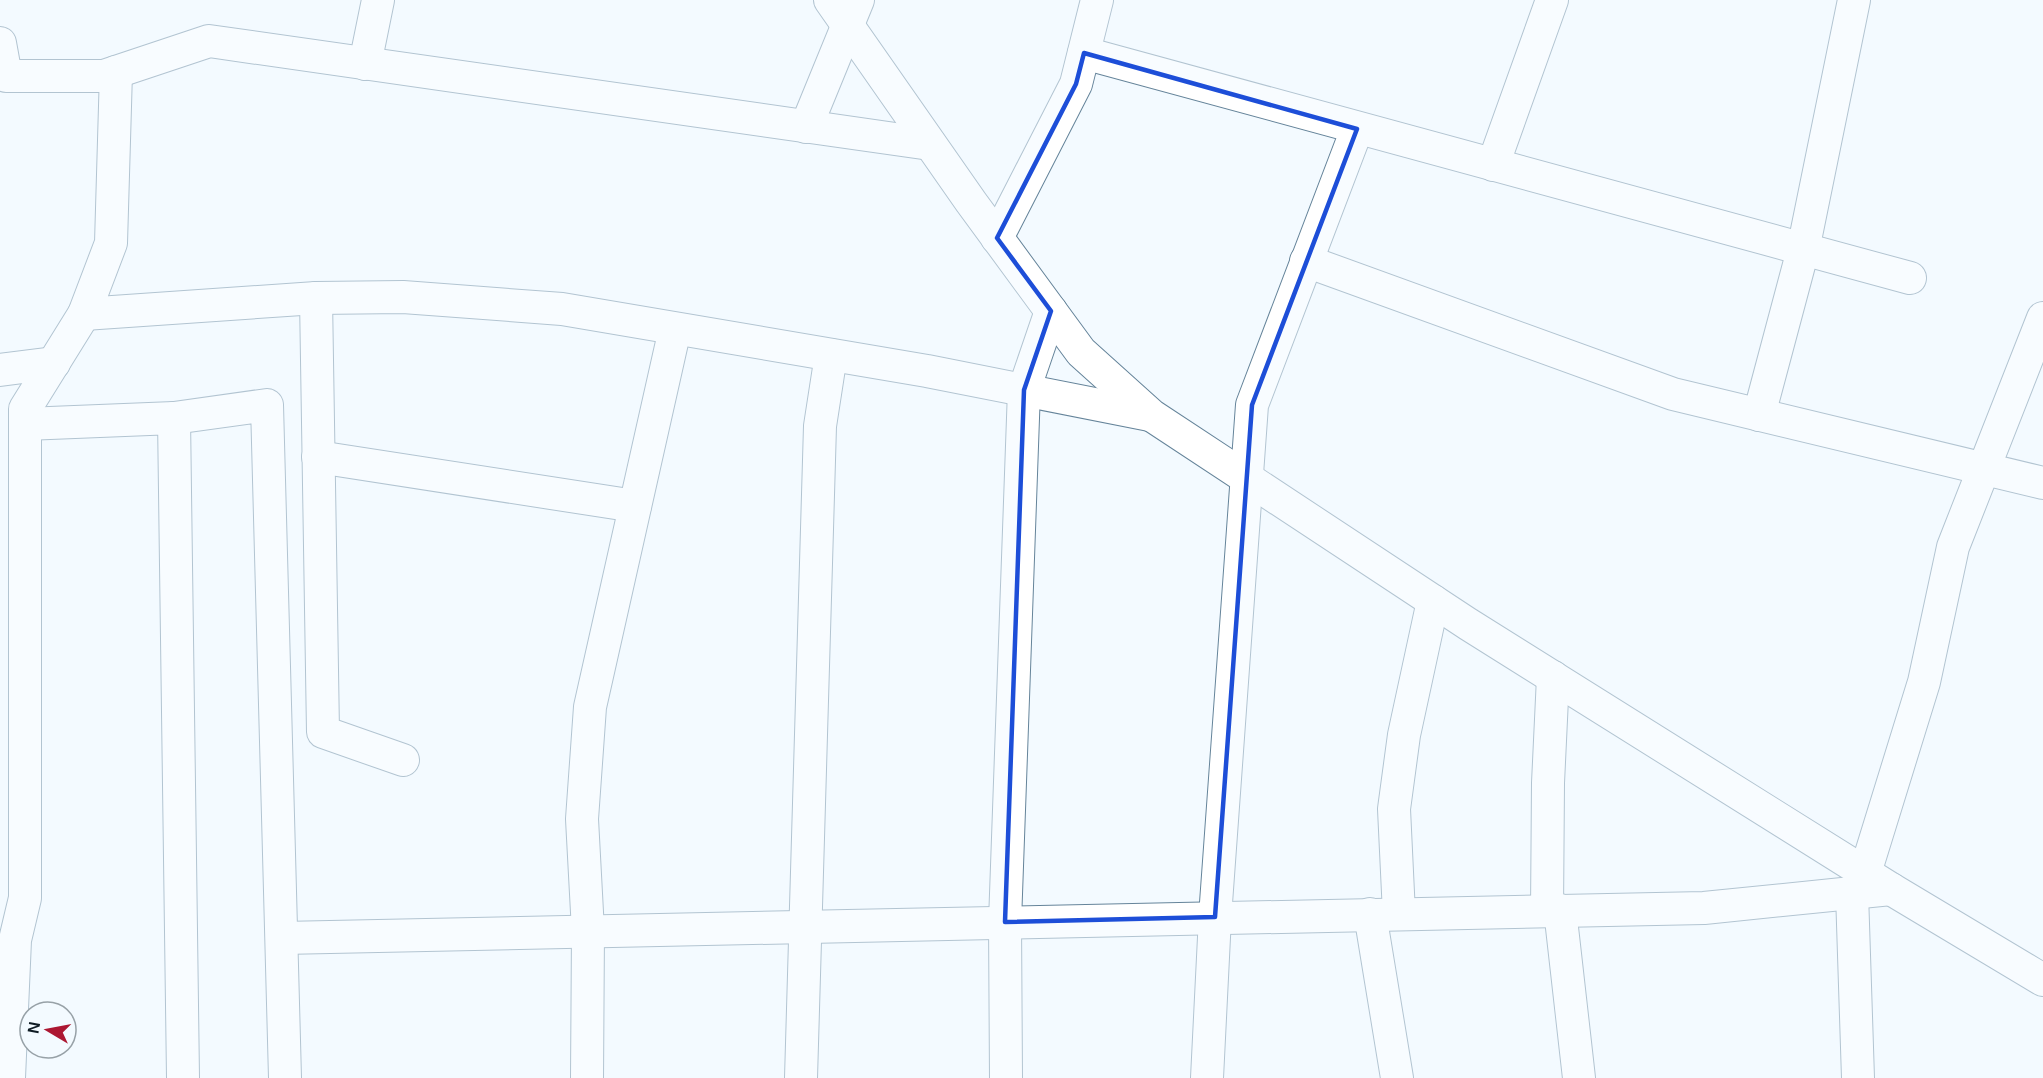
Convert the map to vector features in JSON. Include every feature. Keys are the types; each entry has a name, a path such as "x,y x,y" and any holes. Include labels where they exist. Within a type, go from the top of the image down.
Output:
{"street":[{"path":"365,64 378,0"},
{"path":"830,0 853,13 930,144 1081,352 1151,415 1433,601 1553,677 1859,883"},
{"path":"997,238 1076,84 1097,0"},
{"path":"1492,165 1552,0"},
{"path":"1759,416 1803,250 1854,0"},
{"path":"806,127 853,13"},
{"path":"0,43 6,76 104,76 209,41 930,144"},
{"path":"1084,53 1910,278"},
{"path":"9,1078 15,940 25,898 25,409 84,314 111,243 116,72"},
{"path":"1207,1078 1215,917 1251,405 1358,129"},
{"path":"1306,261 1673,394 1983,471 2043,483"},
{"path":"84,314 316,297 404,297 562,309 831,355 1151,415"},
{"path":"316,297 323,732 403,760"},
{"path":"1006,1078 1005,922 1024,390 1051,311"},
{"path":"1858,1078 1859,883 1924,682 1953,547 2043,318"},
{"path":"587,1078 588,931 582,819 590,707 675,329"},
{"path":"801,1078 820,426 831,355"},
{"path":"0,370 54,363"},
{"path":"25,424 174,418 267,405 285,1078"},
{"path":"174,418 183,1078"},
{"path":"318,457 635,506"},
{"path":"1397,1078 1385,914 1394,809 1404,735 1433,601"},
{"path":"1553,677 1553,910 1579,1078"},
{"path":"282,938 1704,908 1859,883 1891,889 2043,980"}],"highlighted area":[{"path":"1084,53 1357,129 1252,405 1215,917 1005,922 1024,390 1051,311 997,238 1076,84"}]}
